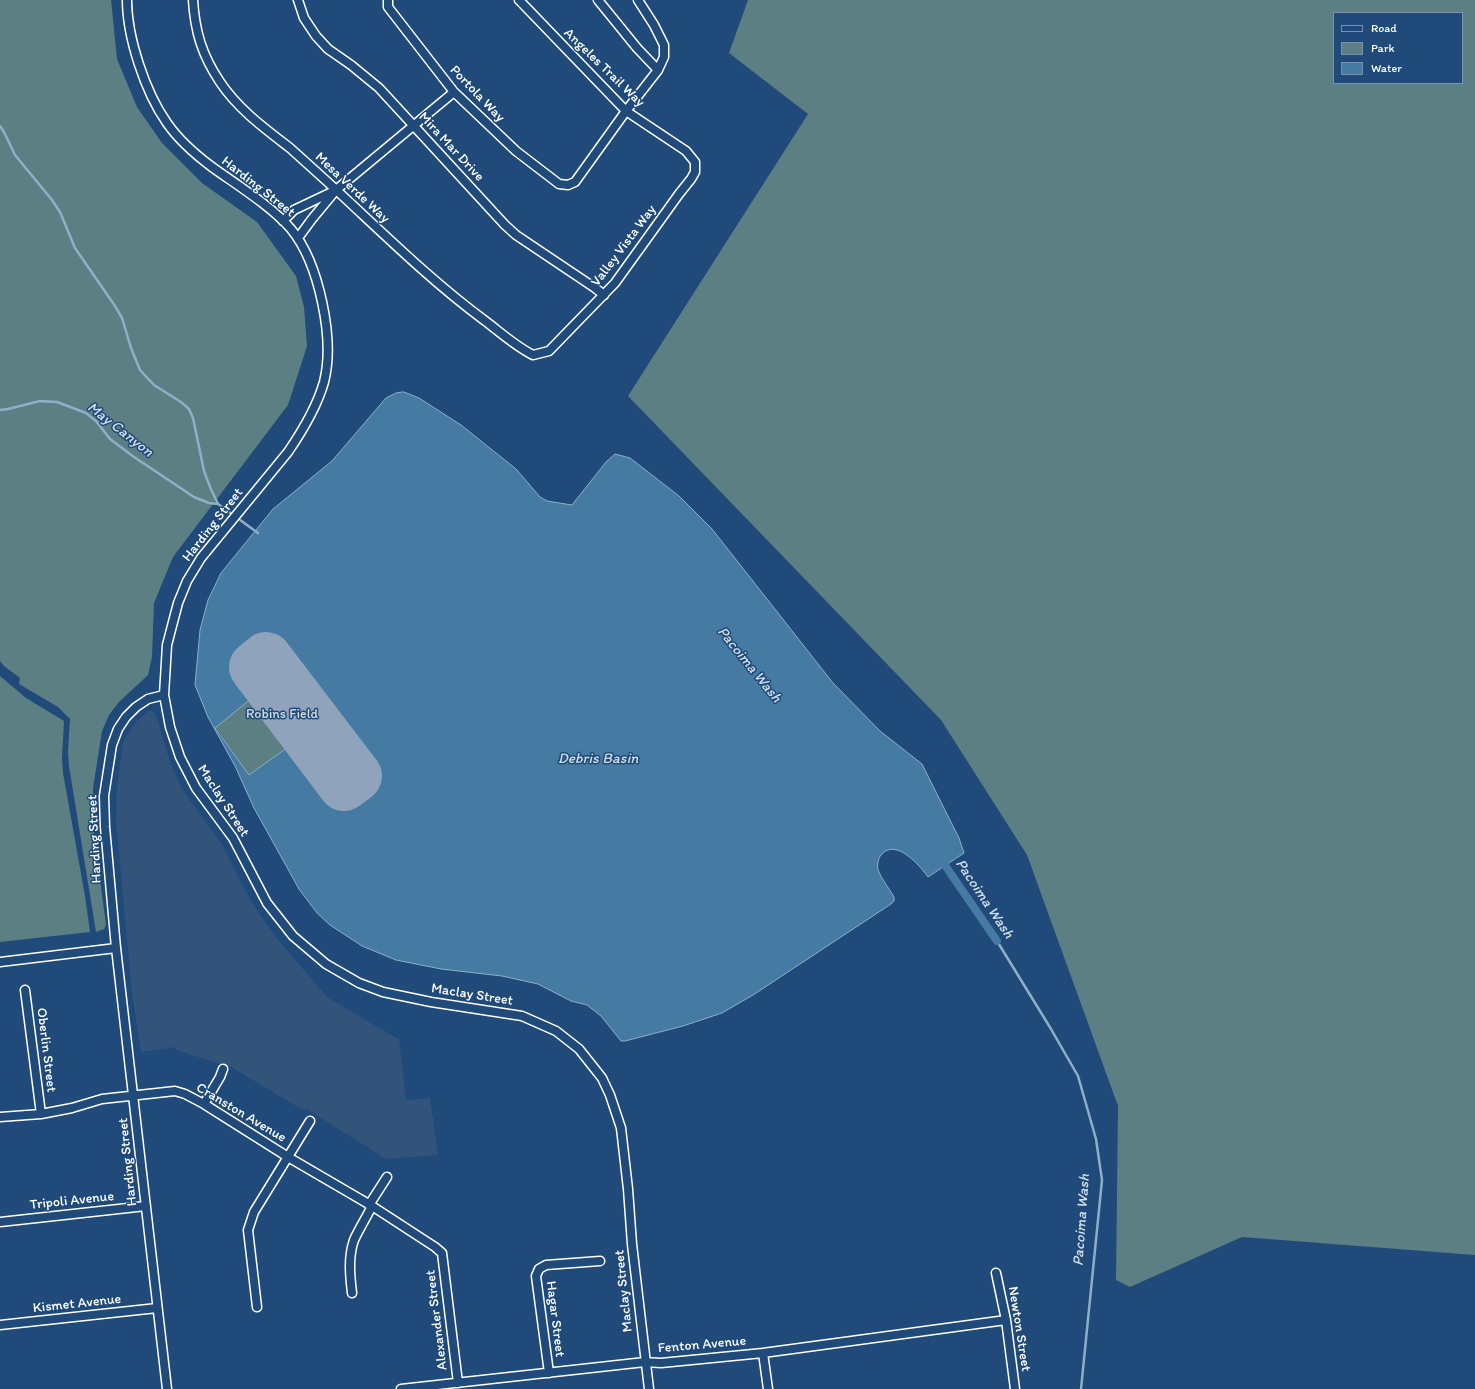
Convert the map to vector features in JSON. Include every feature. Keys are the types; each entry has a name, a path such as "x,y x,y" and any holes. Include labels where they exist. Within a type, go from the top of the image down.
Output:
{"street":[{"name":"Harding Street","path":"127,0 127,17 133,43 145,81 167,123 187,145 210,166 250,194 283,221 298,238 316,278 324,308 328,352 324,381 314,408 300,434 288,452 201,558 187,581 178,603 167,646 164,695 148,699 136,707 126,717 118,729 112,745 104,796 116,948 167,1389"},
{"name":"Mesa Verde Way","path":"193,0 197,35 211,67 221,83 247,114 291,149 461,303 528,352 533,355 543,354"},
{"name":"Mira Mar Drive","path":"298,0 304,18 316,36 328,49 351,65 379,88 505,225 516,235 604,295"},
{"name":"Portola Way","path":"388,0 388,7 454,92 516,151 559,184 568,185 575,182 626,110"},
{"name":"Angeles Trail Way","path":"519,0 626,110 686,150 695,162"},
{"path":"598,0 637,48 658,70"},
{"path":"626,110 658,70 664,57 664,45 654,25 638,0"},
{"path":"298,238 336,190 454,92"},
{"name":"Valley Vista Way","path":"543,354 549,352 615,283 691,179 695,172 695,162"},
{"path":"283,221 294,210 312,200 336,190"},
{"name":"Maclay Street","path":"164,695 170,727 178,749 196,788 233,838 267,903 294,936 326,964 359,983 383,992 431,1002 522,1016 556,1031 579,1050 602,1078 610,1095 621,1128 649,1389"},
{"path":"0,962 116,948"},
{"name":"Oberlin Street","path":"25,990 41,1114"},
{"path":"204,1104 223,1069"},
{"name":"Cranston Avenue","path":"0,1117 41,1114 72,1108 102,1099 175,1092 185,1094 204,1104 370,1206 442,1253"},
{"path":"257,1307 248,1230 254,1212 310,1121"},
{"path":"352,1293 350,1257 354,1241 370,1206 386,1177"},
{"name":"Tripoli Avenue","path":"0,1222 146,1206"},
{"name":"Alexander Street","path":"442,1253 458,1383"},
{"name":"Hagar Street","path":"549,1372 536,1276 539,1269 546,1265 600,1261"},
{"name":"Newton Street","path":"996,1273 1006,1320 1014,1389"},
{"name":"Kismet Avenue","path":"0,1325 157,1308"},
{"name":"Fenton Avenue","path":"401,1389 645,1362 661,1363 763,1353 1006,1320"},
{"path":"763,1353 768,1389"}],"shaded area":[{"path":"148,711 153,711 157,717 169,759 182,789 223,846 247,894 279,941 327,997 399,1039 406,1100 430,1098 438,1155 386,1159 307,1109 303,1110 233,1068 176,1050 176,1047 141,1052 132,993 116,821 117,787 123,742 137,721"}],"green space":[{"path":"0,0 111,0 117,59 137,107 162,143 202,183 257,222 296,276 304,307 307,346 288,405 173,557 154,603 152,657 148,675 119,702 109,715 102,731 93,788 94,834 106,925 104,929 96,932 69,766 68,751 70,719 58,707 19,684 20,678 4,666 0,661"},
{"path":"748,0 1475,0 1475,1255 1242,1237 1130,1287 1116,1280 1118,1106 1027,855 941,720 628,396 808,114 729,53"},
{"name":"Robins Field","path":"270,646 366,775 335,797 295,742 249,775 215,727 262,690 245,667"},
{"path":"0,676 26,698 64,721 62,759 63,773 90,932 0,942"}],"water":[{"name":"Debris Basin","path":"404,392 419,398 461,425 516,469 540,497 547,501 572,505 606,462 615,454 630,458 679,496 712,529 833,683 880,731 922,764 959,838 964,853 928,877 914,860 907,855 894,849 887,850 880,857 878,862 878,870 894,897 894,901 891,904 753,995 722,1013 683,1026 625,1041 621,1041 601,1016 587,1005 571,1001 538,984 502,976 441,969 396,960 362,946 330,925 317,913 299,889 254,808 235,766 208,717 195,685 200,630 208,600 221,573 273,509 332,461 386,398 396,393","holes":["270,646 366,774 335,797 295,742 249,775 215,728 262,690 245,667"]}],"waterway":[{"name":"Pacoima Wash","path":"0,126 15,155 60,212 75,248 122,318 131,348 140,370 154,385 181,402 189,409 193,418 204,471 218,504 258,533"},
{"name":"May Canyon","path":"0,410 40,401 57,402 86,413 96,421 110,439 134,457 194,497 209,503 218,504"},
{"name":"Pacoima Wash","path":"940,858 997,941"},
{"name":"Pacoima Wash","path":"997,941 1078,1076 1096,1139 1102,1180 1081,1389"}],"runway":[{"path":"266,658 356,776 344,785 255,667 266,658"}]}
